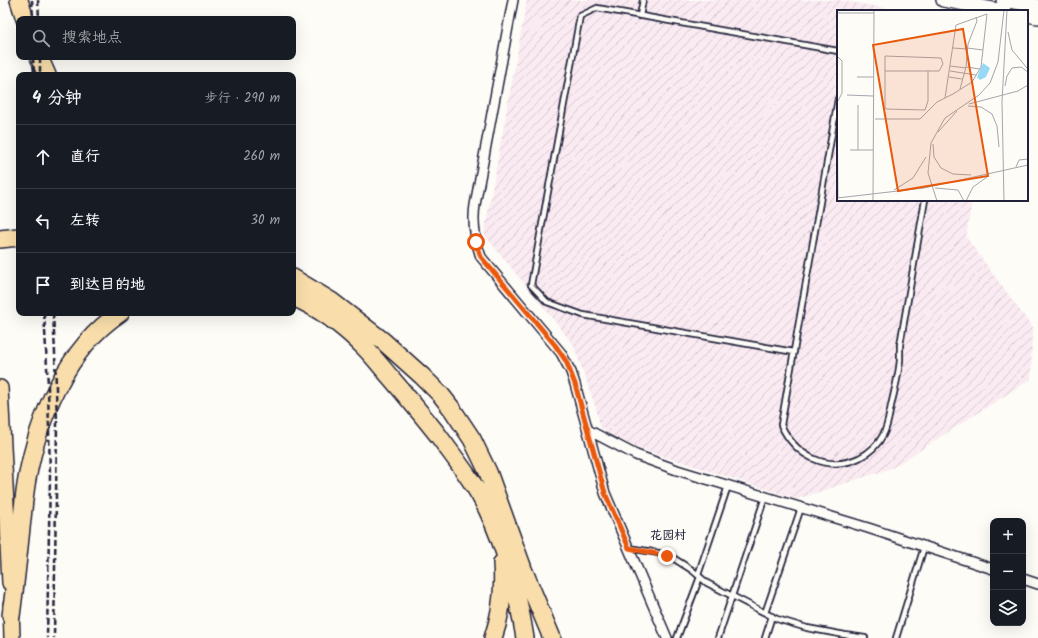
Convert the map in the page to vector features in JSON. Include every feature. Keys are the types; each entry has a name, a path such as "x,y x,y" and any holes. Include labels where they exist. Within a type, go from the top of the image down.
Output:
{"highway":[{"path":"19,0 24,16"},
{"path":"40,60 46,72"},
{"path":"0,229 16,227"},
{"path":"0,239 16,237"},
{"path":"296,280 331,301 403,358 441,395 456,414 469,434 488,472 522,569 552,638"},
{"path":"297,297 339,326 364,347 416,406 470,478 495,526 508,561 517,592 525,638"},
{"path":"11,616 27,478 43,422 54,395 78,353 96,333 116,316"},
{"path":"0,388 12,638"},
{"path":"493,638 498,621 503,579 495,526"},
{"path":"522,569 534,638"}],"main road":[{"path":"943,0 998,10"},
{"path":"1003,0 1038,6"},
{"path":"1028,15 1038,17"}],"street":[{"path":"513,0 475,205 474,234 481,257 555,345 566,361 575,384 605,493 667,638"},
{"path":"588,430 636,455 677,470 990,568"},
{"path":"1026,580 1038,584"}],"lane":[{"path":"640,16 643,0"},
{"path":"794,352 583,315 547,302 531,285 580,16 597,8 837,51"},
{"path":"837,105 781,425 794,445 807,456 830,464 846,463 861,457 868,452 878,442 886,429 900,361 900,345 925,201"},
{"path":"677,638 728,486"},
{"path":"718,638 765,497"},
{"path":"765,613 801,508"},
{"path":"896,638 924,547"},
{"path":"629,548 667,556 692,570 707,583 765,613 785,621 807,628 865,638"},
{"path":"765,638 772,616"}],"shaded area":[{"path":"527,0 839,0 895,10 837,10 837,201 972,201 966,237 1032,327 1031,379 892,468 797,499 641,449 611,435 600,426 596,408 573,344 484,234"}],"railway":[{"path":"32,0 33,16"},
{"path":"38,0 39,16"},
{"path":"33,60 34,72"},
{"path":"40,60 40,72"},
{"path":"44,316 48,385 50,476 47,638"},
{"path":"53,316 57,424 54,638"}],"district":[{"name":"花园村","path":"668,535"}],"route":[{"path":"476,242 481,257 555,345 566,361 575,384 605,493 629,548 659,553 667,556"}]}
